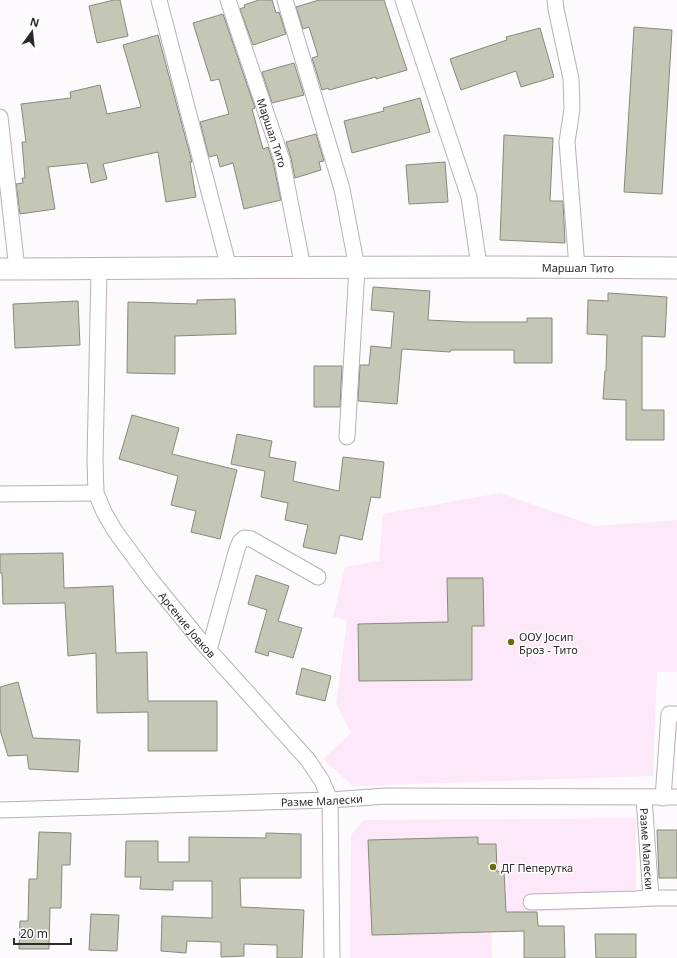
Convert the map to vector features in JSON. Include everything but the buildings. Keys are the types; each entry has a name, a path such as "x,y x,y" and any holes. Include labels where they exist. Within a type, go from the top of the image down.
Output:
{"street":[{"path":"158,0 229,268"},
{"name":"Маршал Тито","path":"228,0 282,160 303,268"},
{"path":"285,0 342,189 357,268 347,437"},
{"path":"403,0 469,197 479,266"},
{"path":"555,0 571,79 572,109 567,142 578,267"},
{"name":"Маршал Тито","path":"0,117 8,269 357,268 479,266 677,268"},
{"name":"Арсение Јовков","path":"99,269 95,460 96,494 115,531 151,580 209,650 308,760 322,780 330,800 332,958"},
{"path":"0,494 96,494"},
{"path":"209,650 237,549 240,542 244,538 251,539 318,577"},
{"path":"670,798 669,714 677,714"},
{"name":"Разме Малески","path":"0,810 330,800 386,796 670,798"},
{"name":"Разме Малески","path":"644,798 651,898 677,898"},
{"path":"531,902 651,898"}],"shaded area":[{"name":"ООУ Јосип Броз - Тито","path":"500,493 595,526 677,520 677,672 657,672 653,776 353,786 323,759 351,733 336,704 347,620 333,617 345,567 379,561 383,514"},
{"name":"ДГ Пеперутка","path":"636,818 636,908 491,913 492,958 350,958 351,835 364,820"}],"place":[{"name":"ООУ Јосип Броз - Тито","path":"511,642"},
{"name":"ДГ Пеперутка","path":"493,867"}]}
